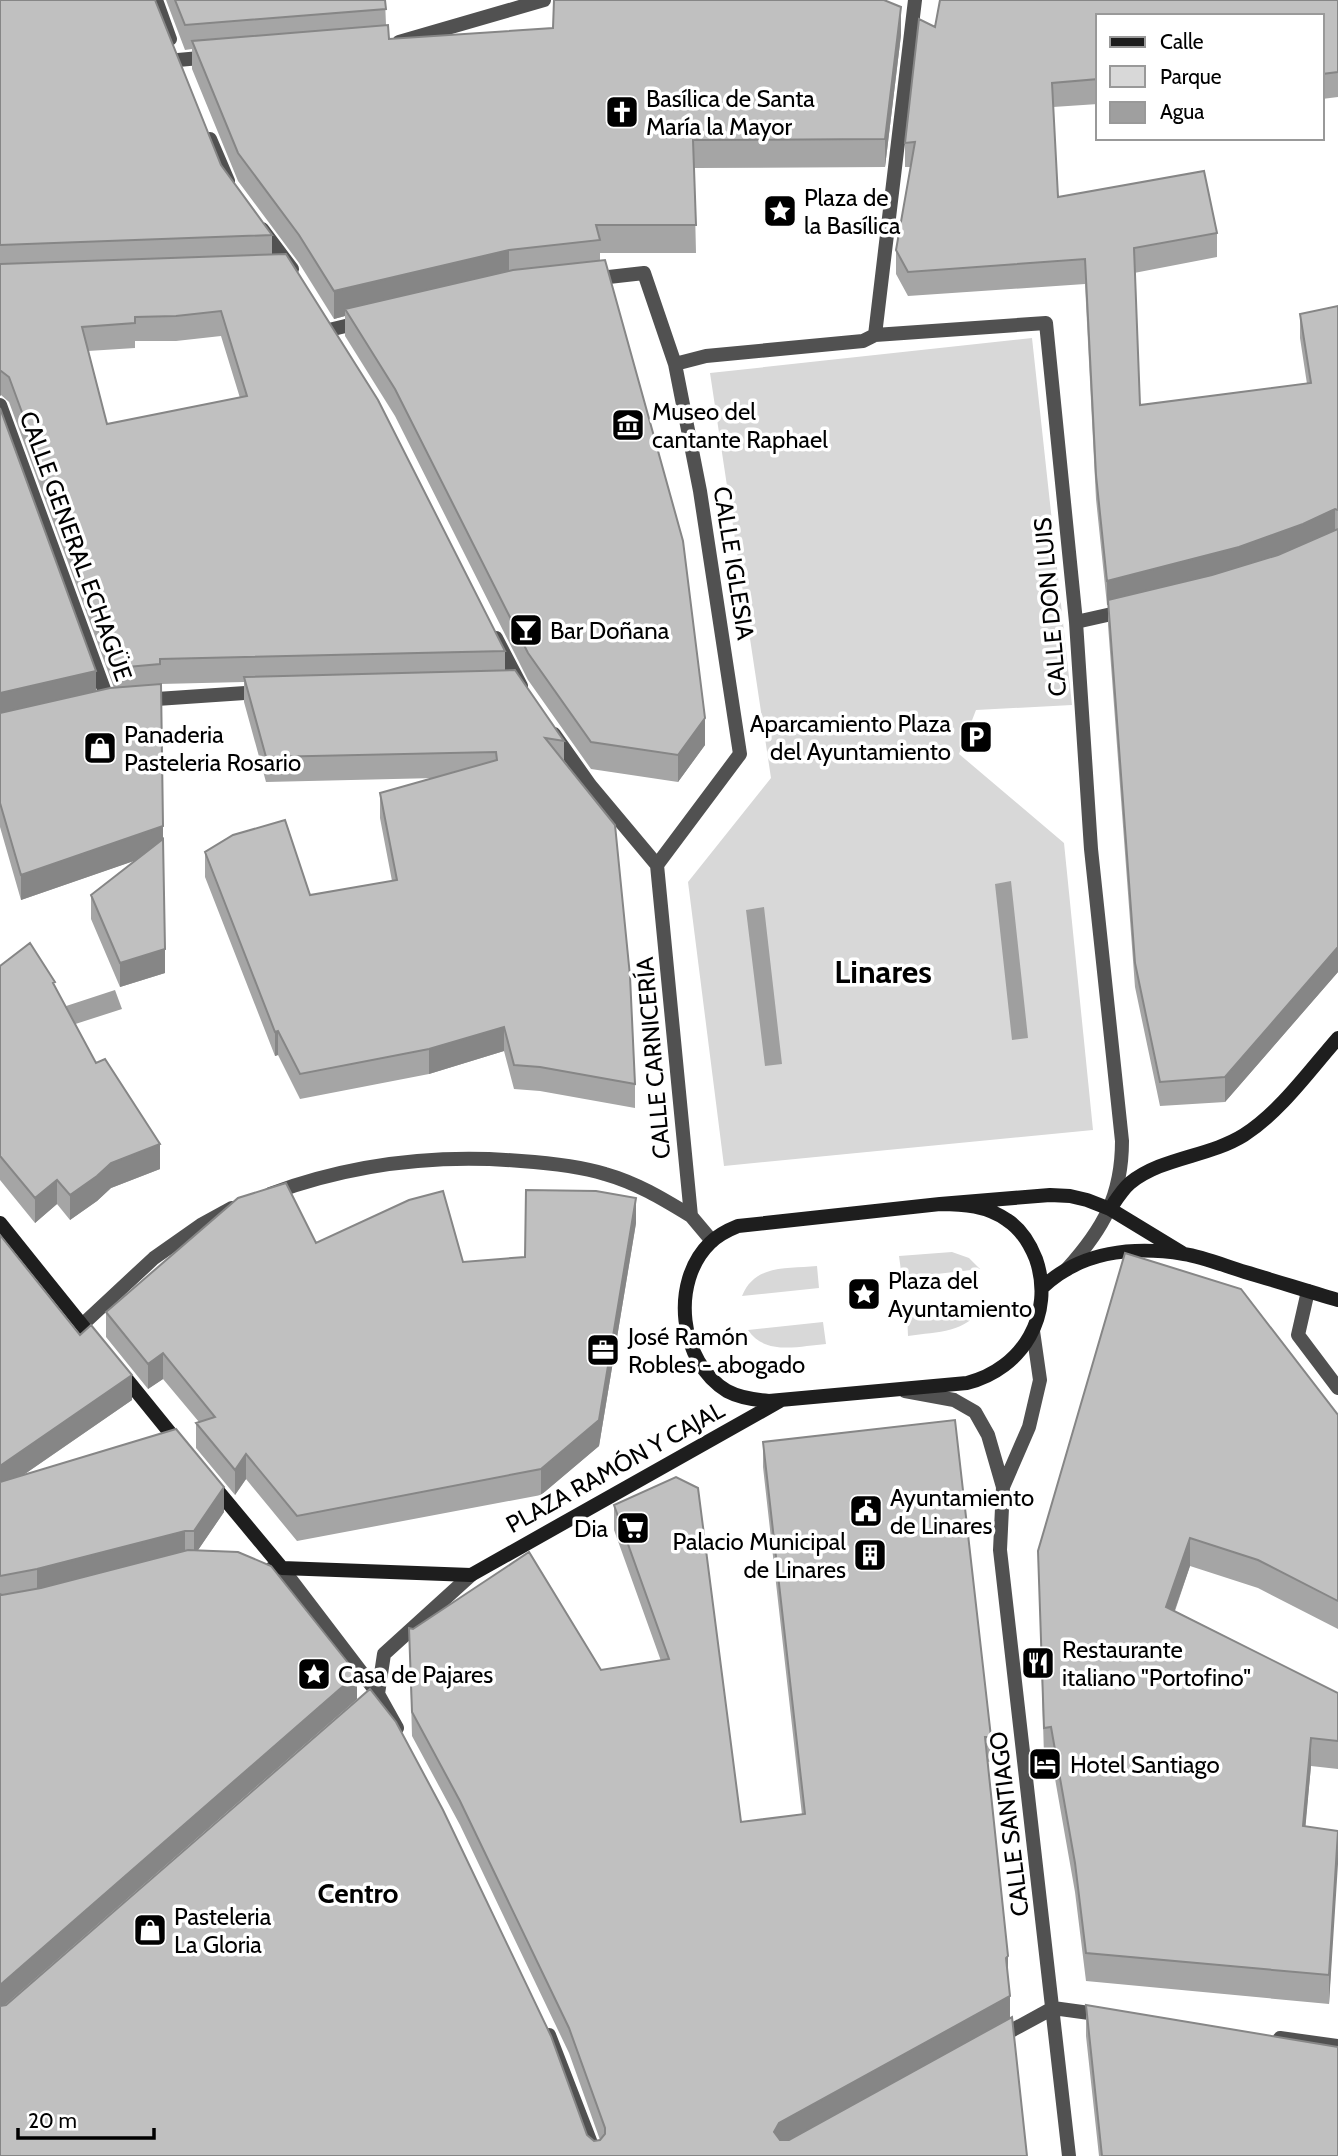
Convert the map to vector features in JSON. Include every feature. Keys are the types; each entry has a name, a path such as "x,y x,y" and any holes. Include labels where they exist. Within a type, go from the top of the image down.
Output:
{"main road":[{"path":"1110,1209 1126,1187 1145,1174 1210,1152 1246,1134 1267,1117 1338,1038"},
{"path":"940,1204 965,1204 983,1208 1010,1222 1029,1243 1043,1287 1042,1302 1033,1331 1016,1356 1005,1366 981,1380 903,1391 782,1401 758,1400 725,1390 708,1374 695,1353 686,1328 685,1300 698,1261 712,1241 738,1226 757,1222 940,1204 1050,1195 1079,1198 1110,1209 1184,1254"},
{"path":"1,1224 186,1452"},
{"path":"1043,1287 1066,1269 1105,1254 1141,1252 1184,1254 1338,1300"},
{"name":"PLAZA RAMÓN Y CAJAL","path":"471,1574 782,1401"},
{"path":"204,1473 282,1568 471,1574"}],"street":[{"path":"156,0 181,66 219,57"},
{"path":"386,43 400,42 544,0"},
{"path":"875,335 915,0"},
{"path":"204,123 230,186 237,196"},
{"path":"253,217 289,272"},
{"name":"CALLE IGLESIA","path":"578,280 644,273 675,364 700,491 740,754 657,865"},
{"path":"330,330 381,317"},
{"name":"CALLE DON LUIS","path":"675,364 706,356 863,341 875,335 1046,323 1076,622 1091,849 1122,1141 1120,1178 1110,1209"},
{"name":"CALLE GENERAL ECHAGÜE","path":"0,405 104,704 280,691"},
{"path":"1076,622 1138,608"},
{"path":"492,630 518,689"},
{"path":"544,719 590,785 657,865"},
{"name":"CALLE CARNICERÍA","path":"657,865 691,1216"},
{"path":"82,1325 136,1274 201,1225 253,1200 330,1175 381,1164 440,1158 502,1159 547,1163 604,1173 646,1189 691,1216 712,1241"},
{"path":"1066,1269 1087,1245 1110,1209"},
{"path":"1308,1291 1298,1335 1338,1388"},
{"name":"CALLE SANTIAGO","path":"1003,1486 1029,1427 1040,1380 1033,1331"},
{"name":"CALLE SANTIAGO","path":"903,1391 954,1400 975,1412 988,1435 1003,1486 999,1550 1069,2156"},
{"path":"255,1567 282,1568 403,1739"},
{"name":"PLAZA RAMÓN Y CAJAL","path":"373,1698 384,1654 471,1574"},
{"path":"980,2048 1054,2008 1121,2017"},
{"path":"541,2019 559,2057 596,2156"},
{"path":"1270,2037 1338,2046"}],"green space":[{"path":"1032,338 1072,705 976,710 959,754 1064,843 1093,1130 724,1166 688,882 771,778 710,373"},
{"path":"952,1252 969,1258 980,1269 902,1278 899,1256"},
{"path":"817,1266 819,1288 742,1296 755,1278 764,1273 784,1268"},
{"path":"983,1305 968,1321 951,1330 908,1336 907,1313"},
{"path":"823,1322 826,1344 784,1348 764,1343 748,1330"}],"water":[{"path":"1011,881 1028,1038 1012,1040 995,884"},
{"path":"764,907 782,1064 765,1066 746,910"},
{"path":"115,990 122,1009 63,1028 57,1009"}],"building":[{"path":"0,0 155,0 221,165 272,235 0,245"},
{"path":"175,0 385,0 386,9 185,25"},
{"name":"Basílica de Santa María la Mayor","path":"554,0 884,0 901,7 885,139 693,140 696,225 596,225 600,240 509,250 334,291 299,235 238,153 192,41 388,25 389,39 553,28"},
{"path":"940,0 1338,0 1338,72 1324,74 1324,14 1096,14 1096,79 1052,83 1058,197 1204,171 1217,233 1134,248 1140,405 1311,383 1300,314 1338,306 1338,510 1239,547 1107,581 1096,475 1085,259 908,272 896,250 915,142 905,143 919,19 935,27"},
{"path":"286,254 378,400 505,651 160,659 160,664 116,668 9,377 0,371 0,264","holes":["221,311 247,396 107,424 82,327 135,323 135,317"]},
{"path":"605,260 683,541 705,718 678,755 591,742 528,653 395,389 345,309 513,270"},
{"path":"0,408 96,671 0,693"},
{"path":"1338,529 1338,947 1225,1077 1160,1082 1135,963 1108,600 1212,575 1278,555"},
{"path":"515,670 564,741 545,738 615,825 630,976 635,1084 514,1065 504,1027 429,1049 300,1074 278,1031 275,1032 205,852 233,835 285,820 310,895 397,880 380,793 497,760 496,752 266,757 244,677"},
{"path":"161,684 163,826 21,875 0,803 0,713 110,688"},
{"path":"163,839 165,949 120,963 91,895"},
{"path":"30,943 55,982 53,983 96,1063 105,1059 160,1144 111,1163 70,1195 57,1180 35,1198 0,1156 0,966"},
{"path":"286,1183 316,1243 409,1200 443,1191 463,1262 525,1257 526,1190 596,1191 636,1198 599,1420 541,1469 297,1516 246,1454 235,1470 196,1423 215,1417 163,1353 148,1364 106,1312 238,1198"},
{"path":"0,1235 80,1335 91,1325 132,1375 0,1466"},
{"path":"1125,1253 1241,1289 1338,1415 1338,1601 1258,1560 1190,1538 1166,1607 1338,1693 1338,1741 1311,1738 1303,1826 1338,1831 1329,1975 1086,1953 1075,1863 1051,1727 1044,1728 1038,1551"},
{"path":"955,1420 991,1737 985,1737 1010,1996 779,2123 774,2132 780,2140 789,2140 1012,2017 1027,2156 0,2156 0,2006 6,2005 370,1689 396,1722 443,1810 551,2036 587,2135 594,2141 600,2140 605,2134 605,2128 569,2028 460,1801 412,1712 409,1628 413,1629 529,1552 601,1670 669,1659 614,1505 676,1477 698,1488 741,1822 805,1814 763,1442"},
{"path":"176,1429 224,1487 194,1531 0,1576 0,1482"},
{"path":"188,1550 238,1552 271,1566 357,1674 0,1985 0,1594 41,1588"},
{"path":"1086,2005 1338,2047 1338,2156 1102,2156"}],"place":[{"name":"Basílica de Santa María la Mayor","path":"622,112"},
{"name":"Plaza de la Basílica","path":"780,211"},
{"name":"Museo del cantante Raphael","path":"628,425"},
{"name":"Bar Doñana","path":"526,630"},
{"name":"Aparcamiento Plaza del Ayuntamiento","path":"976,737"},
{"name":"Panaderia Pasteleria Rosario","path":"100,748"},
{"name":"Plaza del Ayuntamiento","path":"864,1294"},
{"name":"José Ramón Robles - abogado","path":"603,1350"},
{"name":"Ayuntamiento de Linares","path":"866,1511"},
{"name":"Dia","path":"633,1528"},
{"name":"Palacio Municipal de Linares","path":"870,1555"},
{"name":"Restaurante italiano \"Portofino\"","path":"1038,1663"},
{"name":"Casa de Pajares","path":"314,1674"},
{"name":"Hotel Santiago","path":"1045,1764"},
{"name":"Pasteleria La Gloria","path":"150,1930"}],"district":[{"name":"Linares","path":"883,971"},
{"name":"Centro","path":"358,1893"}]}
